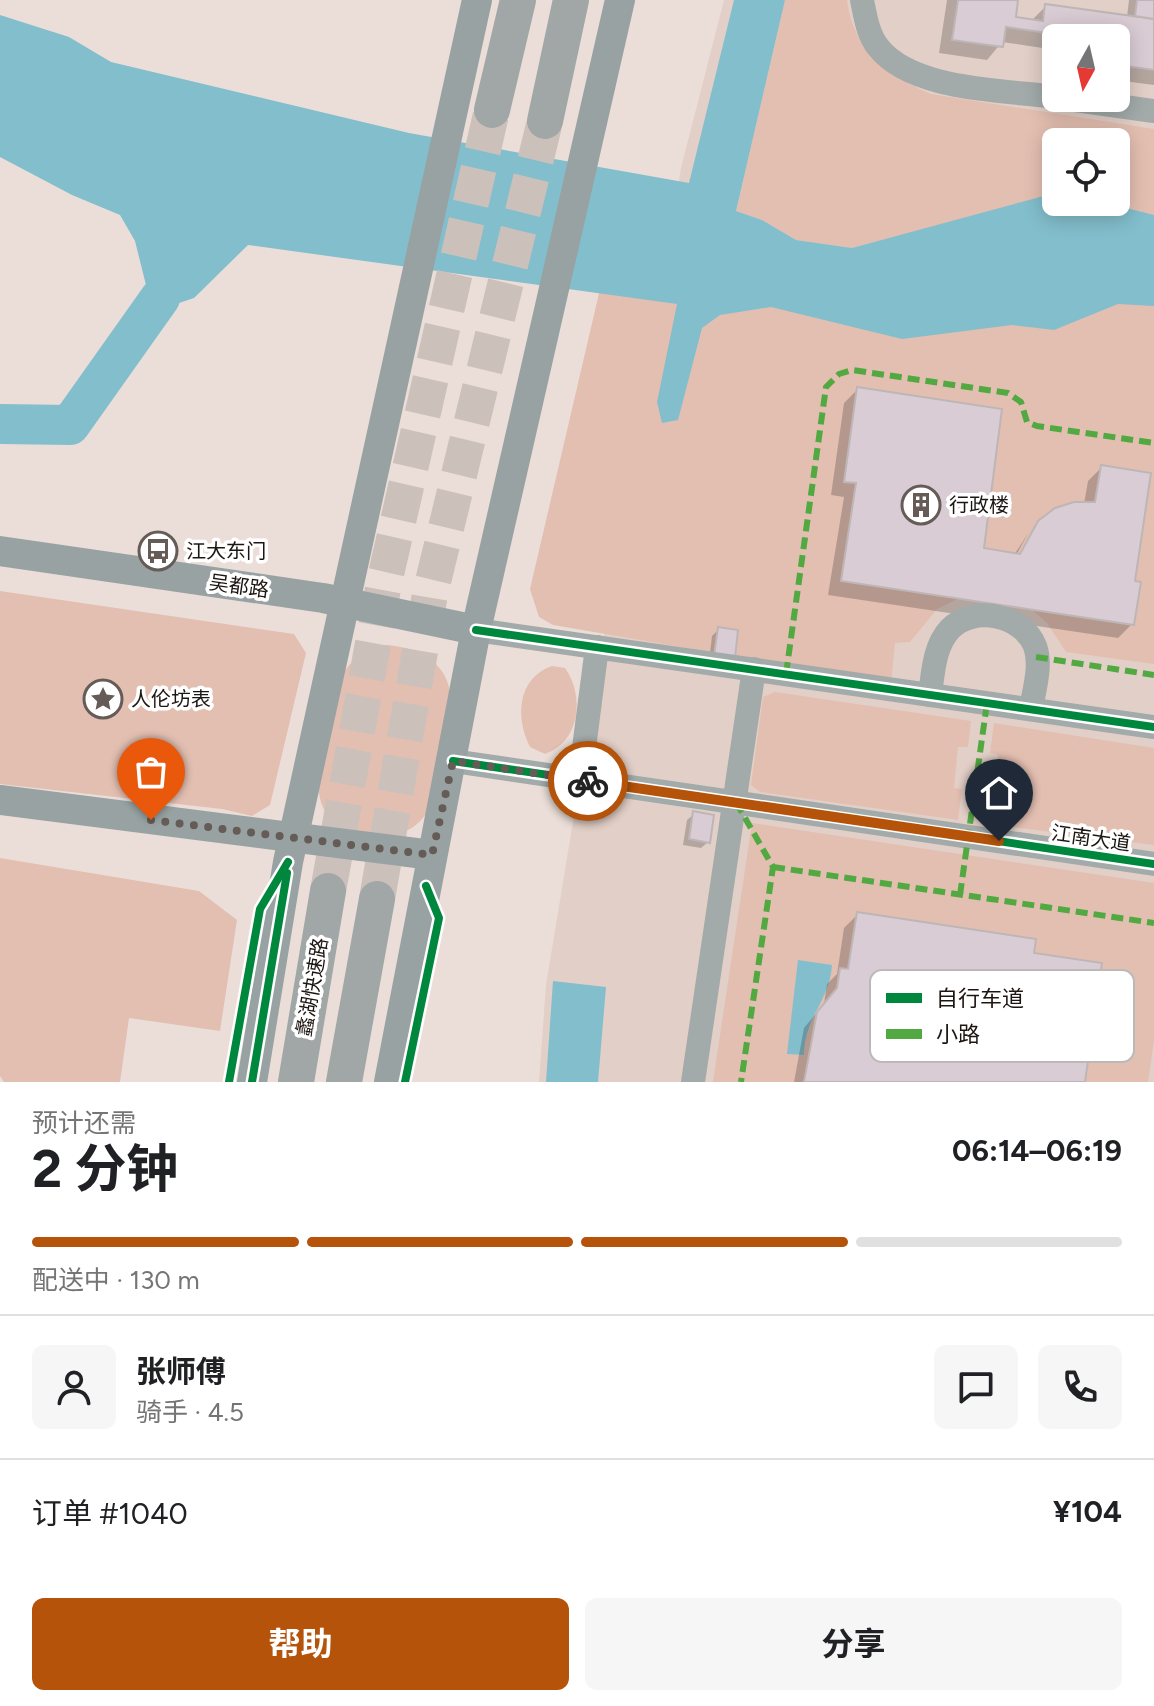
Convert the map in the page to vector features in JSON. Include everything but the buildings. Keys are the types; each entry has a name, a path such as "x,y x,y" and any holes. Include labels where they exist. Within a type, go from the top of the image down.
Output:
{"highway":[{"path":"492,110 518,0"},
{"path":"545,121 571,0"},
{"name":"蠡湖快速路","path":"296,1082 328,891"},
{"path":"344,1082 377,899"}],"main road":[{"path":"252,1082 295,839 477,0"},
{"path":"389,1082 476,630 620,0"},
{"name":"吴都路","path":"0,551 345,604 476,630"},
{"path":"0,800 432,855"}],"street":[{"path":"862,0 877,47 900,67 939,81 1042,96"},
{"path":"1130,108 1154,111"},
{"path":"930,695 936,653 950,629 972,615 999,616 1022,629 1035,646 1037,669 1031,709"},
{"path":"476,630 1154,727"},
{"path":"580,779 597,647"},
{"path":"693,1082 754,669"},
{"name":"江南大道","path":"453,761 1154,864"}],"shaded area":[{"path":"724,0 1154,0 1154,1082 539,1082 546,985 681,168"},
{"path":"785,0 847,0 857,33 875,59 901,79 931,94 1154,129 1154,215 1130,209 1130,128 1042,128 1042,199 852,248 796,240 762,220 736,211"},
{"path":"600,289 1154,302 1154,664 1066,652 1047,623 1029,607 962,597 937,609 910,642 895,643 891,683 553,625 539,617 530,589"},
{"path":"0,591 294,634 306,653 270,805 252,816 222,809 0,784"},
{"path":"387,645 407,648 433,661 445,677 449,695 429,809 418,823 403,833 368,837 351,833 336,824 325,811 319,782 341,676 361,655"},
{"path":"552,666 565,668 571,679 577,704 576,717 566,739 545,754 530,747 521,712 522,700 532,680"},
{"path":"775,692 971,721 968,747 958,747 954,788 962,789 958,820 760,792 751,785 763,697"},
{"path":"994,723 1154,748 1154,845 980,823 985,791 993,791 998,755 990,753"},
{"path":"752,823 1154,883 1154,1040 1148,1082 713,1082"},
{"path":"0,858 199,891 237,920 220,1031 129,1018 120,1082 4,1082 0,1076"}],"water":[{"path":"734,0 785,0 736,211 762,220 796,240 852,248 1042,196 1042,216 1130,216 1130,209 1154,215 1154,306 1118,304 1054,330 1012,325 902,339 771,307 720,315 702,328 678,420 662,423 657,402 677,304 248,245 194,298 170,306 146,285 135,241 120,215 72,195 0,157 0,15 69,37 111,62 409,133 689,183"},
{"path":"798,960 832,965 827,989 808,1030 804,1055 787,1054"},
{"path":"553,981 606,987 598,1082 546,1082"}],"waterway":[{"path":"0,424 70,425 160,298"}],"tunnel":[{"path":"328,891 384,583 492,110"},
{"path":"377,899 430,594 545,121"}],"marked path":[{"path":"786,674 826,387 839,374 852,370 1008,393 1021,402 1027,422 1037,426 1154,443"},
{"path":"1036,657 1154,675"},
{"path":"960,895 987,703"},
{"path":"736,802 773,867 741,1082"},
{"path":"773,867 1154,923"}],"cycle path":[{"path":"476,630 1154,727"},
{"path":"453,761 1154,864"},
{"path":"229,1082 260,909 288,862"},
{"path":"252,1082 287,873"},
{"path":"405,1082 439,918 426,886"}],"way so far":[{"path":"151,820 432,855 453,761 588,781"}],"place":[{"name":"行政楼","path":"921,505"},
{"name":"江大东门","path":"158,551"},
{"name":"人伦坊表","path":"103,699"}],"route":[{"path":"588,781 999,841"}]}
